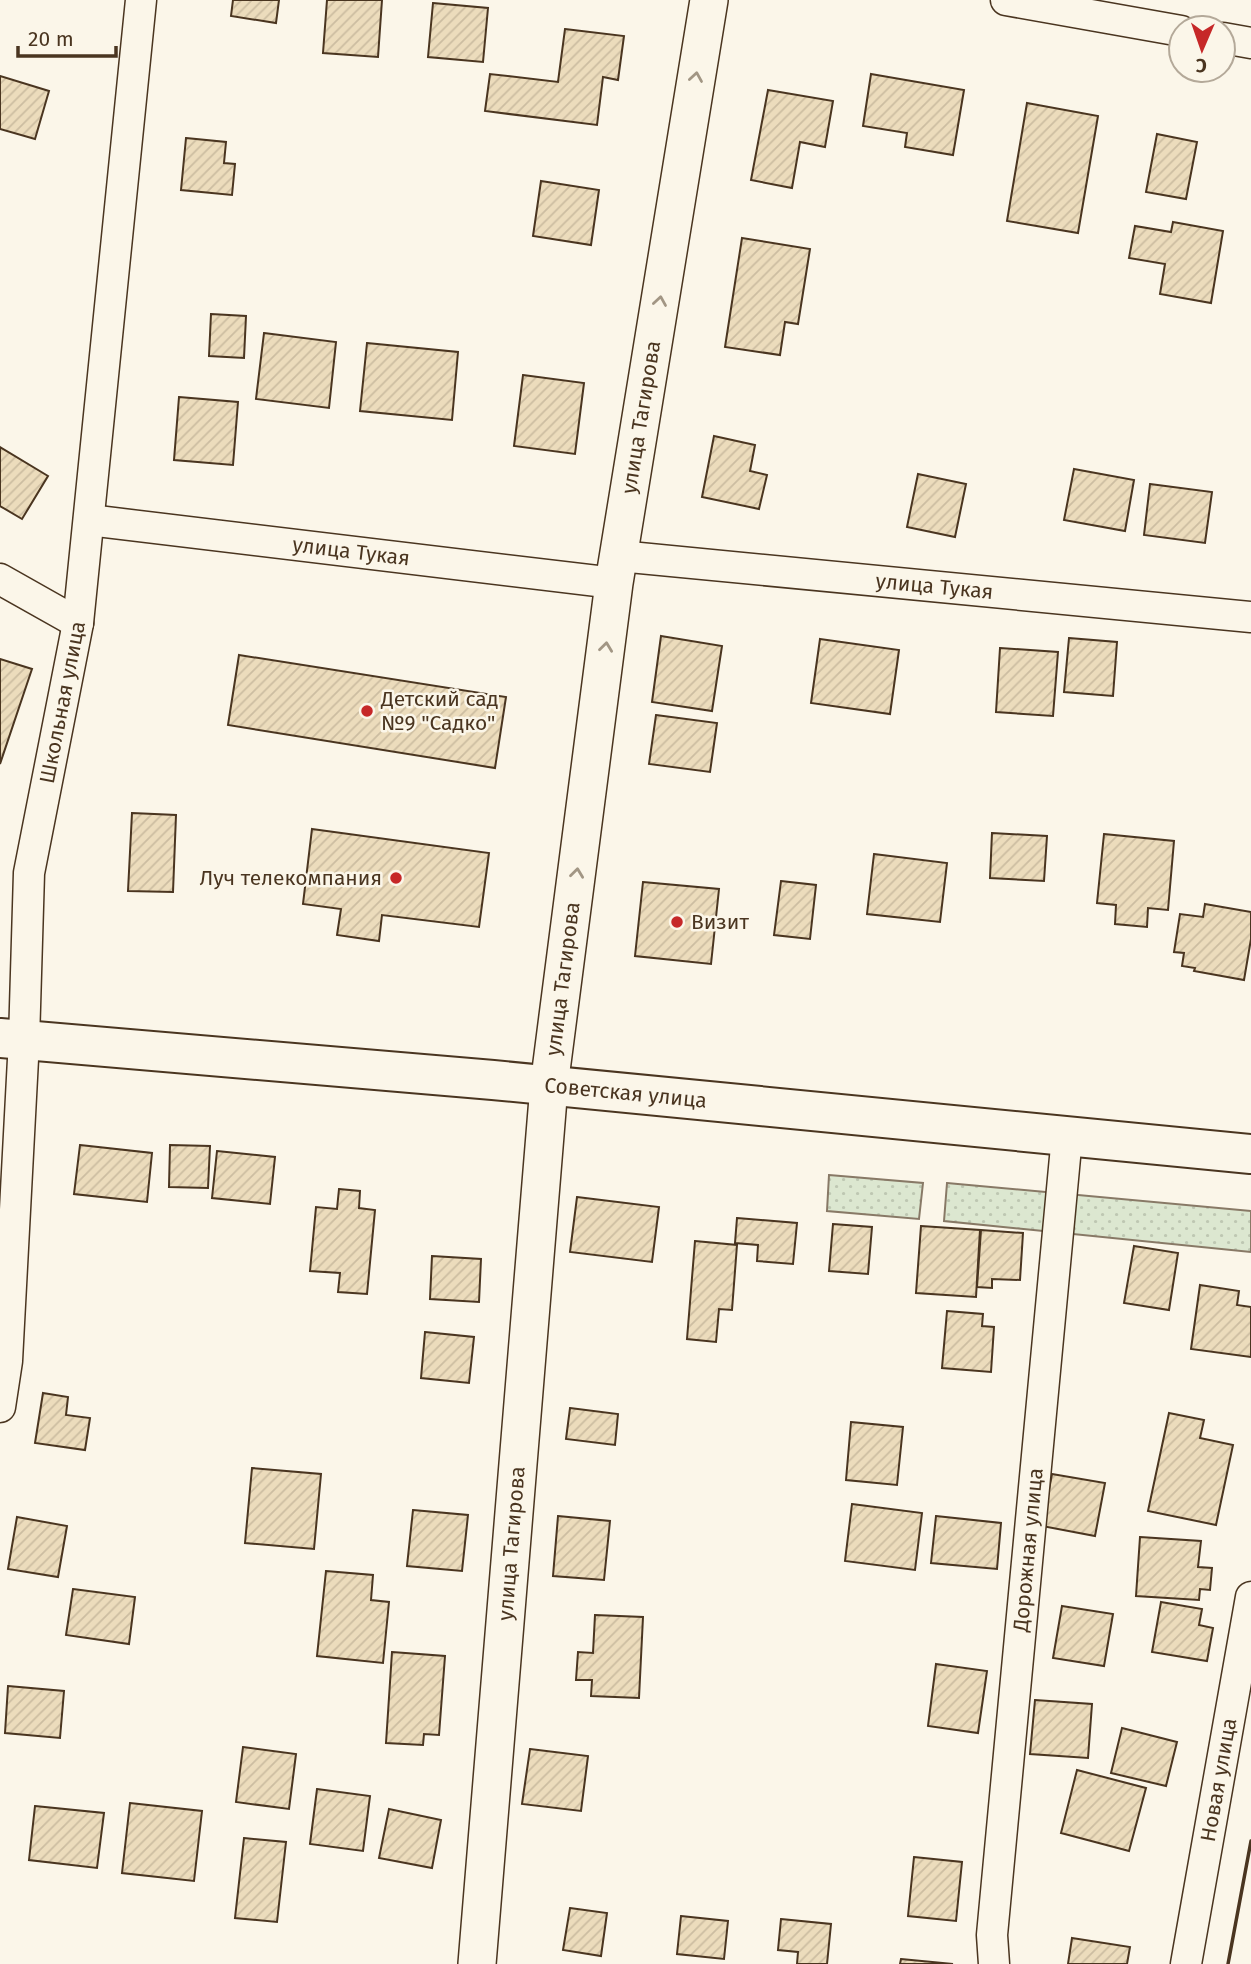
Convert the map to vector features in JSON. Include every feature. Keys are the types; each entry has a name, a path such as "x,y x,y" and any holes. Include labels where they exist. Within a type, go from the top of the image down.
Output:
{"main road":[{"name":"Советская улица","path":"12,1039 549,1086 1251,1154"}],"street":[{"name":"Школьная улица","path":"0,1407 8,1348 12,1039 29,873 78,623 141,0"},
{"name":"улица Тагирова","path":"477,1964 549,1086 617,569 709,0"},
{"path":"1006,0 1106,9 1167,27"},
{"name":"улица Тукая","path":"89,520 617,569 1251,617"},
{"path":"0,579 78,623"},
{"name":"Дорожная улица","path":"995,1964 992,1935 1067,1136"},
{"name":"Новая улица","path":"1186,1964 1251,1597"}],"green space":[{"path":"829,1175 923,1183 919,1219 827,1211"},
{"path":"947,1183 1251,1211 1251,1252 944,1221"}],"building":[{"path":"233,0 279,0 276,23 231,16"},
{"path":"327,0 382,0 378,57 323,53"},
{"path":"433,3 488,8 483,62 428,57"},
{"path":"565,29 624,36 618,80 603,77 597,125 485,111 490,74 558,82"},
{"path":"871,74 964,90 953,155 905,147 907,133 863,126"},
{"path":"0,76 49,91 35,139 0,129"},
{"path":"768,90 833,101 825,147 800,142 792,188 751,180"},
{"path":"1027,103 1098,116 1078,233 1007,221"},
{"path":"1157,134 1197,142 1186,199 1146,192"},
{"path":"186,138 226,142 224,163 235,164 232,195 181,190"},
{"path":"541,181 599,190 591,245 533,236"},
{"path":"1173,222 1223,231 1211,303 1160,294 1165,264 1129,258 1135,226 1171,232"},
{"path":"742,238 810,249 798,324 785,322 780,355 725,347"},
{"path":"211,314 246,316 244,358 209,356"},
{"path":"264,333 336,342 329,408 256,399"},
{"path":"367,343 458,352 452,420 360,411"},
{"path":"523,375 584,383 575,454 514,446"},
{"path":"179,397 238,402 233,465 174,460"},
{"path":"714,436 755,445 750,471 767,475 759,509 702,497"},
{"path":"0,447 48,476 22,519 0,506"},
{"path":"1074,469 1134,480 1125,531 1064,520"},
{"path":"918,474 966,484 955,537 907,527"},
{"path":"1150,484 1212,492 1205,543 1144,535"},
{"path":"661,636 722,646 712,711 652,702"},
{"path":"1069,638 1117,642 1113,696 1064,692"},
{"path":"820,639 899,650 890,714 811,703"},
{"path":"1000,648 1058,652 1053,716 996,712"},
{"name":"Детский сад №9 \"Садко\"","path":"239,655 506,697 495,768 228,725"},
{"path":"0,659 32,669 0,764"},
{"path":"656,715 717,723 710,772 649,764"},
{"path":"132,813 176,815 173,892 128,891"},
{"name":"Луч телекомпания","path":"312,829 489,853 479,927 382,915 379,941 337,935 341,909 303,904"},
{"path":"992,833 1047,836 1044,881 990,878"},
{"path":"1104,834 1174,841 1168,910 1148,908 1147,927 1115,924 1116,905 1097,903"},
{"path":"874,854 947,863 940,922 867,914"},
{"path":"781,881 816,885 810,939 774,935"},
{"name":"Визит","path":"643,882 719,889 711,964 635,956"},
{"path":"1205,904 1251,912 1251,939 1244,980 1194,971 1195,968 1182,966 1184,953 1174,952 1180,914 1203,917"},
{"path":"80,1145 152,1153 147,1202 74,1194"},
{"path":"170,1145 210,1146 208,1188 169,1187"},
{"path":"217,1151 275,1157 270,1204 212,1198"},
{"path":"339,1189 360,1191 359,1208 375,1210 367,1294 338,1292 340,1273 310,1271 316,1207 337,1209"},
{"path":"577,1197 659,1207 652,1262 570,1252"},
{"path":"737,1218 797,1223 793,1264 757,1261 758,1245 735,1243"},
{"path":"833,1224 872,1227 868,1274 829,1271"},
{"path":"921,1226 980,1230 976,1297 916,1293"},
{"path":"981,1230 1023,1233 1020,1280 992,1279 992,1288 977,1287"},
{"path":"695,1241 737,1245 732,1310 719,1309 716,1342 687,1339"},
{"path":"1134,1246 1178,1253 1169,1310 1124,1303"},
{"path":"432,1256 481,1259 479,1302 430,1299"},
{"path":"1200,1285 1239,1291 1237,1305 1251,1307 1251,1357 1191,1349"},
{"path":"947,1311 983,1314 982,1326 994,1327 991,1372 942,1368"},
{"path":"425,1332 474,1337 469,1383 421,1378"},
{"path":"43,1393 68,1397 66,1415 90,1418 85,1450 35,1443"},
{"path":"570,1408 618,1414 615,1445 566,1439"},
{"path":"1169,1413 1204,1420 1200,1438 1233,1445 1216,1525 1148,1511"},
{"path":"851,1422 903,1427 897,1485 846,1480"},
{"path":"252,1468 321,1474 314,1549 245,1543"},
{"path":"1052,1474 1105,1483 1095,1536 1042,1526"},
{"path":"852,1504 922,1513 915,1570 845,1561"},
{"path":"413,1510 468,1515 462,1571 407,1566"},
{"path":"558,1516 610,1521 604,1580 553,1576"},
{"path":"936,1516 1001,1523 997,1569 931,1563"},
{"path":"17,1517 67,1526 58,1577 8,1569"},
{"path":"1140,1537 1201,1541 1198,1567 1212,1568 1210,1590 1200,1589 1199,1600 1136,1596"},
{"path":"326,1571 373,1575 371,1600 389,1602 383,1663 317,1656"},
{"path":"73,1589 135,1597 129,1644 66,1635"},
{"path":"1161,1602 1202,1609 1199,1625 1213,1628 1207,1661 1152,1652"},
{"path":"1062,1606 1113,1614 1104,1666 1053,1658"},
{"path":"595,1615 643,1617 639,1698 591,1696 592,1680 576,1680 578,1652 593,1653"},
{"path":"392,1652 445,1656 439,1735 424,1734 423,1745 386,1743"},
{"path":"936,1664 987,1671 978,1733 928,1726"},
{"path":"8,1686 64,1691 60,1738 5,1733"},
{"path":"1035,1700 1092,1704 1088,1758 1030,1754"},
{"path":"1122,1728 1177,1742 1166,1786 1111,1773"},
{"path":"243,1747 296,1754 289,1809 236,1802"},
{"path":"530,1749 588,1756 581,1811 522,1804"},
{"path":"1077,1770 1146,1788 1129,1851 1061,1833"},
{"path":"317,1789 370,1796 363,1851 310,1844"},
{"path":"130,1803 202,1811 194,1881 122,1873"},
{"path":"35,1806 104,1813 97,1868 29,1860"},
{"path":"389,1809 441,1820 432,1868 379,1858"},
{"path":"244,1838 286,1842 277,1922 235,1918"},
{"path":"914,1857 962,1862 956,1921 908,1916"},
{"path":"570,1908 607,1913 601,1956 563,1950"},
{"path":"681,1916 728,1921 724,1959 677,1954"},
{"path":"781,1919 831,1924 827,1964 797,1964 798,1952 778,1950"},
{"path":"1072,1938 1130,1947 1127,1964 1068,1964"},
{"path":"901,1959 953,1964 900,1964"}],"wall":[{"path":"1228,1964 1251,1841"}],"place":[{"name":"Детский сад №9 \"Садко\"","path":"367,711"},
{"name":"Луч телекомпания","path":"396,878"},
{"name":"Визит","path":"677,922"}]}
